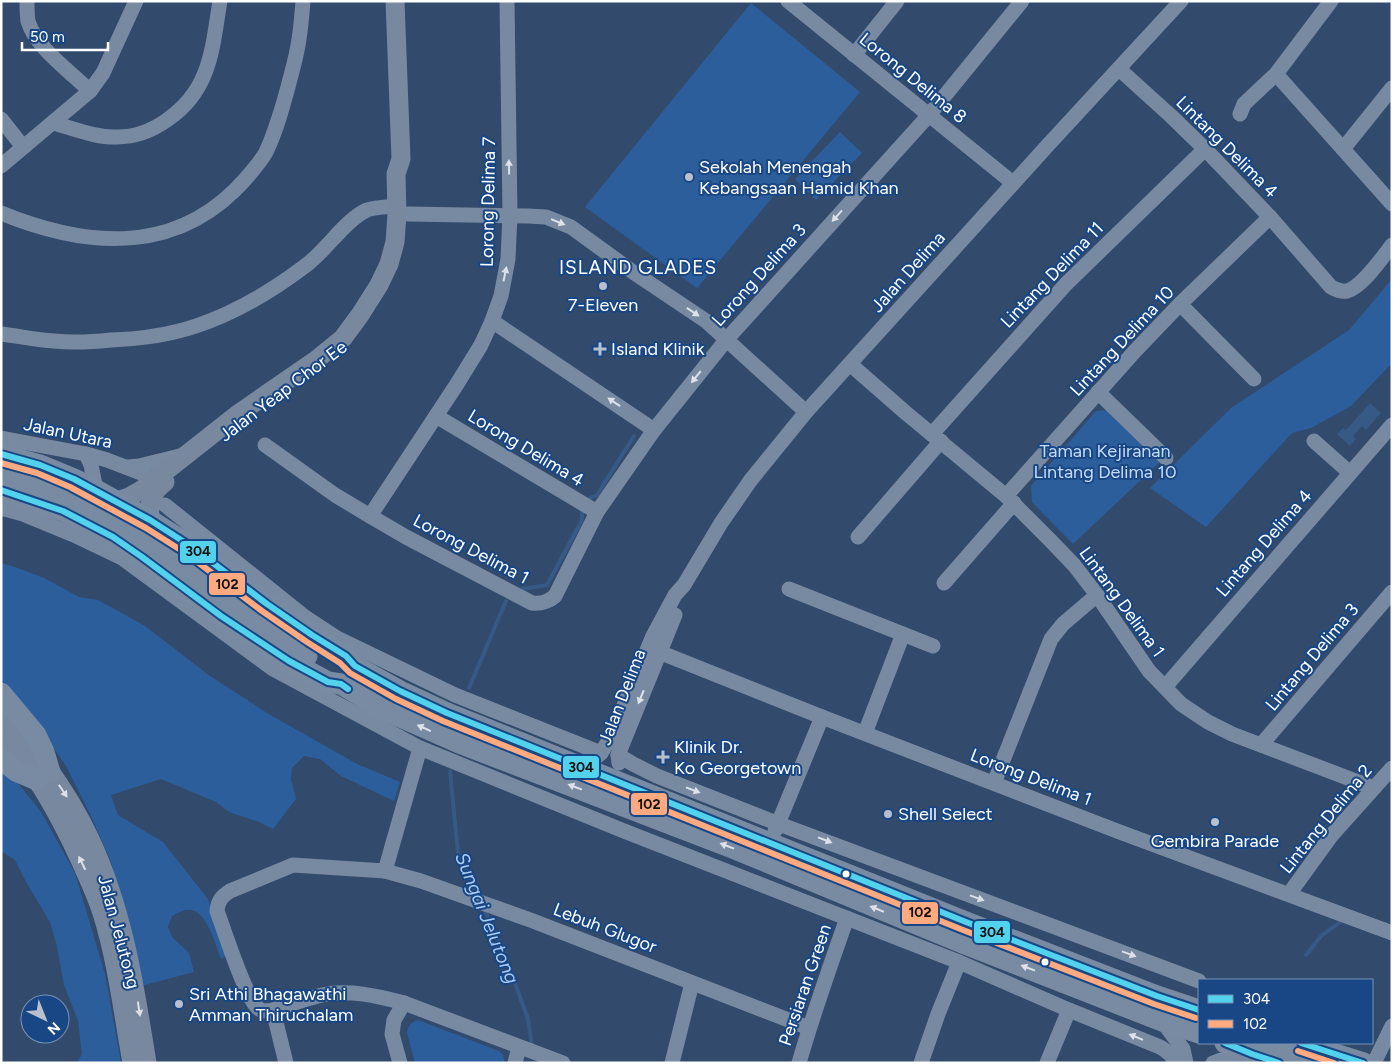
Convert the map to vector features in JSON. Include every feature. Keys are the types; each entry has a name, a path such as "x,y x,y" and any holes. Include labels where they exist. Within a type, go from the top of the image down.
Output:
{"highway":[{"path":"1,454 40,465 74,479 117,501 157,512 192,547 267,604 346,656 355,666 400,691 447,713 901,896 1139,989 1198,1010"},
{"path":"1,469 90,502 135,528 298,651 333,672 341,684"},
{"path":"1,490 63,511 113,537 254,638 328,682 341,684 382,709 467,746 735,849 911,922 1162,1021 1198,1033"},
{"path":"272,630 340,666 355,666"},
{"path":"1,693 36,735 44,752 43,776 16,770 1,758"},
{"path":"1231,1044 1320,1063"},
{"path":"1304,1044 1364,1063"},
{"path":"1253,1048 1280,1063"}],"main road":[{"name":"Jalan Yeap Chor Ee","path":"157,512 149,506 151,496 157,488 236,426 326,362 348,343 368,320 388,286 402,253 402,210 396,174 401,159 395,1"},
{"name":"Jalan Yeap Chor Ee","path":"117,501 136,494 150,484 238,414 316,360 343,338 379,285 389,264 402,210"},
{"name":"Jalan Jelutong","path":"1,711 13,724 43,776 62,822 86,870 103,915 118,979 132,1063"},
{"name":"Jalan Jelutong","path":"1,735 70,801 90,839 116,910 136,992 147,1063"}],"street":[{"path":"27,1 28,20 41,45 90,91"},
{"path":"1,166 90,91 103,73 136,1"},
{"path":"53,123 118,138 156,128 189,102 199,87 207,71 220,1"},
{"path":"1,213 45,229 73,235 111,239 162,234 191,222 220,204 242,183 265,154 280,116 299,41 303,1"},
{"name":"Lorong Delima 7","path":"370,516 481,345 501,296 508,259 510,215 507,1"},
{"name":"Lorong Delima 8","path":"788,1 1013,183"},
{"path":"854,55 896,1"},
{"name":"Lorong Delima 3","path":"555,596 597,512 654,430 727,339 929,115 1022,1"},
{"name":"Jalan Delima","path":"575,764 595,758 601,753 611,736 653,636 675,594 684,585 750,481 806,412 1181,1"},
{"path":"1240,114 1244,104 1276,74 1330,1"},
{"name":"Lintang Delima 4","path":"1119,69 1172,116 1205,149 1270,217 1331,287 1340,291 1348,291 1362,280 1392,245"},
{"path":"1276,74 1392,204"},
{"path":"1343,149 1392,88"},
{"path":"1,119 23,147"},
{"name":"Lintang Delima 11","path":"858,537 936,437 1066,284 1205,149"},
{"path":"1,334 54,341 93,342 157,335 195,326 226,314 278,285 311,262 352,221 366,211 378,208 546,217 570,227 706,321 806,412"},
{"name":"Lintang Delima 10","path":"944,583 1098,392 1180,304 1270,217"},
{"path":"1180,304 1254,379"},
{"path":"492,320 654,430"},
{"name":"Lintang Delima 1","path":"850,364 1010,499 1074,565 1149,671 1182,704 1208,722 1232,734 1374,788"},
{"path":"1098,392 1166,458"},
{"name":"Lorong Delima 4","path":"436,416 597,512"},
{"name":"Lintang Delima 4","path":"1164,687 1392,425"},
{"name":"Jalan Utara","path":"1,438 86,454 107,460 141,473 150,484"},
{"path":"1314,441 1350,473"},
{"path":"265,445 334,495 370,516"},
{"path":"86,454 91,465 96,490"},
{"name":"Jalan Utara","path":"127,467 139,466 188,454"},
{"path":"1,508 23,514 74,535 122,558 273,670 420,748 668,849 959,962 1160,1047 1168,1052 1175,1063"},
{"path":"157,512 337,638 455,695 601,753"},
{"name":"Lorong Delima 1","path":"370,516 532,603 548,602 555,596"},
{"name":"Jalan Delima","path":"667,802 653,786 622,768 618,762 618,754 682,598 684,585"},
{"path":"789,589 933,646"},
{"name":"Lintang Delima 3","path":"1261,745 1392,592"},
{"path":"994,783 1051,639 1063,624 1097,595"},
{"path":"865,733 902,634"},
{"name":"Lorong Delima 1","path":"659,652 1117,831 1392,933"},
{"path":"770,843 822,717"},
{"path":"467,746 487,776"},
{"path":"384,871 420,748"},
{"path":"618,754 657,776 779,824 1198,981"},
{"path":"487,776 502,759"},
{"name":"Lintang Delima 2","path":"1289,894 1331,836 1392,768"},
{"name":"Lebuh Glugor","path":"273,1010 265,1011 259,1009 253,1003 218,911 218,903 222,896 230,891 293,865 384,871 421,881 636,960 809,1028"},
{"path":"901,896 909,873"},
{"name":"Persiaran Green","path":"799,1063 809,1028 847,918"},
{"path":"921,1063 959,962"},
{"path":"672,1063 692,983"},
{"path":"286,1063 273,1010 322,995 340,993 385,998 404,1003 563,1063"},
{"path":"400,1063 392,1034 394,1020 404,1003"},
{"path":"1047,1063 1069,1010"},
{"path":"1162,1021 1182,1049 1186,1063"},
{"path":"1374,1063 1392,1026"},
{"path":"515,1063 522,1048"},
{"path":"1213,1063 1253,1048"}],"green space":[{"path":"751,3 860,92 697,288 585,207"},
{"path":"840,132 862,153 816,200 795,179"},
{"path":"1392,279 1392,363 1351,406 1311,428 1292,433 1206,527 1150,488 1231,408 1349,330"},
{"name":"Taman Kejiranan Lintang Delima 10","path":"1108,410 1160,462 1073,544 1032,502 1031,486 1096,411"},
{"path":"1,563 44,578 79,597 98,600 145,626 210,676 267,713 357,764 400,782 394,801 341,776 320,759 304,756 292,768 291,779 296,799 273,829 229,812 216,802 161,779 111,795 118,815 163,842 208,899 227,955 221,959 214,938 202,917 197,912 186,910 172,916 168,927 172,937 189,953 194,972 141,986 111,862 90,814 66,766 30,713 1,679"},
{"path":"1,771 16,781 41,812 75,873 105,974 121,1063 77,1063 82,1054 78,1021 70,1000 70,994 68,994 64,985 50,922 15,860 1,851"},
{"path":"418,1020 499,1051 503,1055 505,1063 415,1063 407,1033 410,1025"}],"shaded area":[{"path":"1370,403 1381,413 1366,430 1362,426 1353,436 1356,439 1350,446 1337,434 1343,428 1346,430"}],"waterway":[{"path":"590,498 597,495 634,436"},
{"path":"523,589 547,585 582,520 582,510"},
{"name":"Sungai Jelutong","path":"469,688 506,601"},
{"name":"Sungai Jelutong","path":"450,771 458,853 478,896"},
{"name":"Sungai Jelutong","path":"484,909 503,950 528,1019 532,1046"},
{"path":"1306,955 1321,936 1339,923"}],"transit line":[{"name":"304","path":"1,454 40,465 74,479 150,520 192,547 267,604 346,656 355,666 400,691 447,713 966,922 1157,996 1198,1010"},
{"name":"102","path":"1,463 37,473 70,487 146,528 187,554 262,611 340,663 350,673 396,699 443,721 963,930 1154,1004 1196,1018"},
{"name":"304","path":"1,490 63,511 113,537 221,616 289,661 328,682 341,684 348,689"},
{"name":"304","path":"1227,1044 1279,1063"},
{"name":"304","path":"1304,1044 1363,1063"},
{"name":"102","path":"1298,1051 1334,1063"}],"place":[{"name":"Sekolah Menengah Kebangsaan Hamid Khan","path":"689,177"},
{"name":"7-Eleven","path":"603,286"},
{"name":"Island Klinik","path":"600,349"},
{"name":"Klinik Dr. Ko Georgetown","path":"663,757"},
{"name":"Shell Select","path":"888,814"},
{"name":"Gembira Parade","path":"1215,822"},
{"name":"Sri Athi Bhagawathi Amman Thiruchalam","path":"179,1004"}],"district":[{"name":"ISLAND GLADES","path":"638,267"}]}
